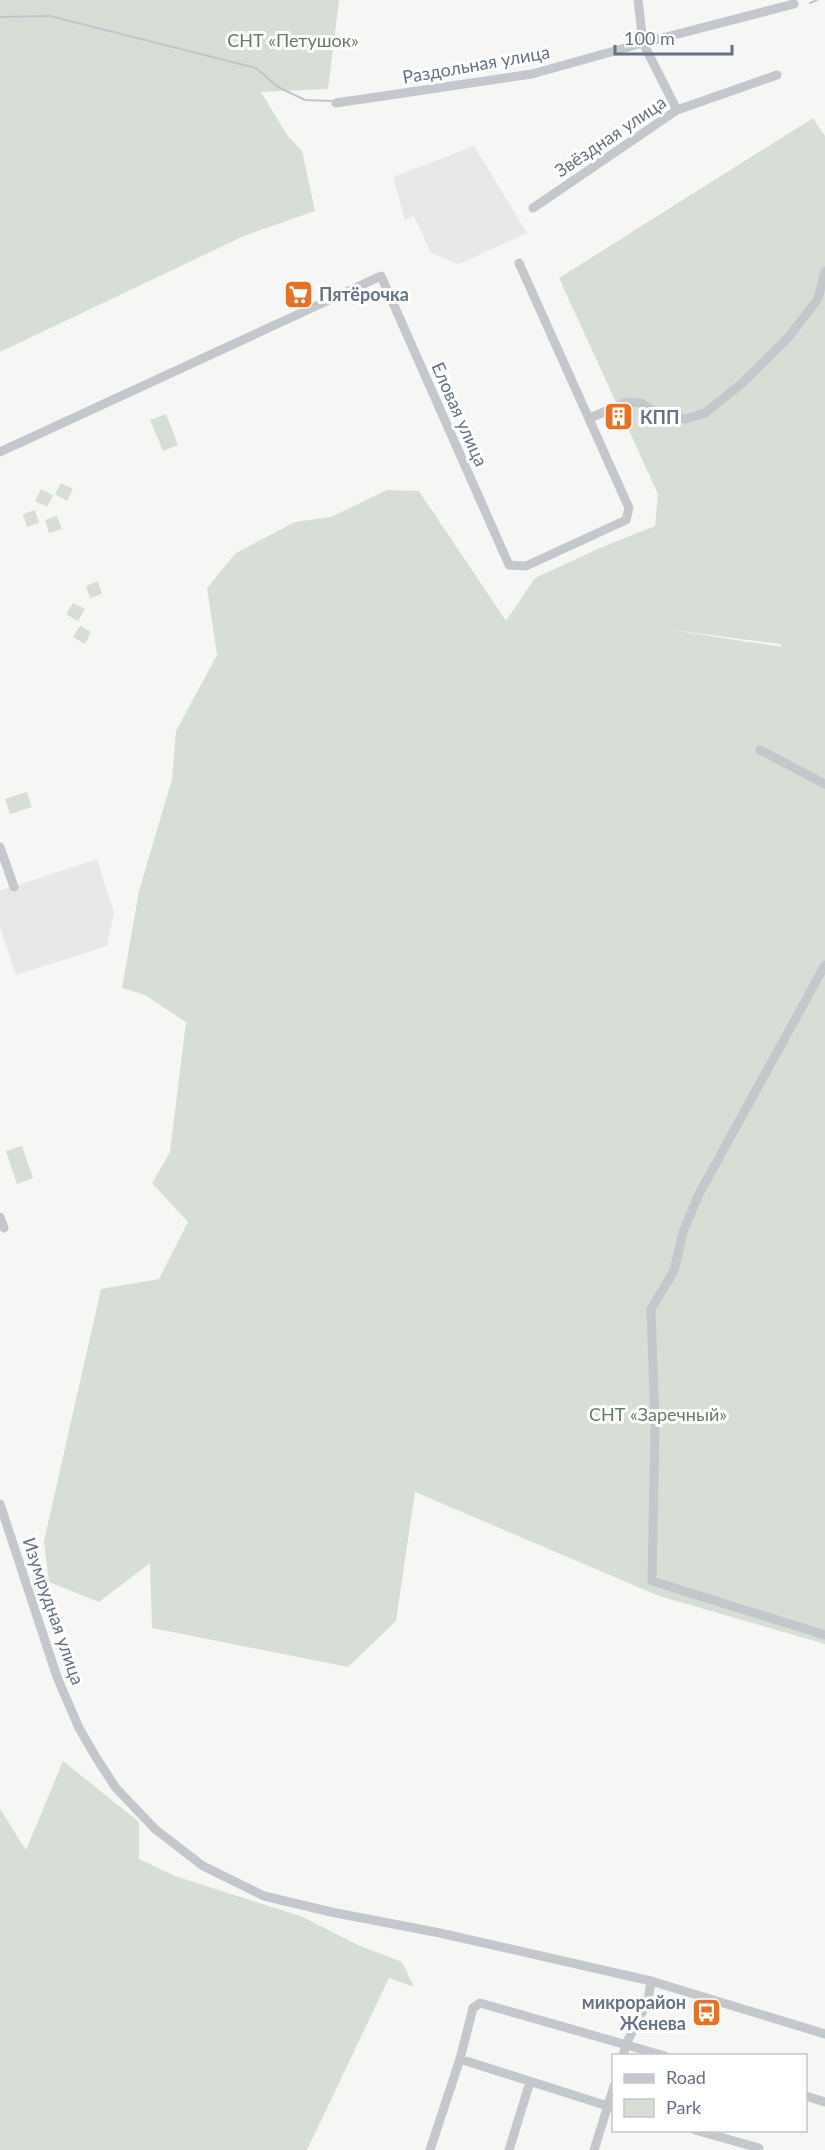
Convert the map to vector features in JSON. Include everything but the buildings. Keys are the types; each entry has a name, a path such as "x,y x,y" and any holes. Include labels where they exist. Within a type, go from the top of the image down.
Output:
{"street":[{"path":"638,0 643,43 677,110"},
{"name":"Раздольная улица","path":"336,103 532,74 794,4"},
{"name":"Звёздная улица","path":"533,208 677,110 777,75"},
{"path":"519,263 590,418 627,402 641,403 658,414 686,419 705,413 740,385 787,339 818,299 825,271"},
{"name":"Еловая улица","path":"0,452 381,276 509,565 526,566 626,520 629,508 590,418"},
{"path":"760,750 825,784"},
{"path":"0,847 14,887"},
{"path":"825,965 699,1194 683,1232 674,1271 651,1309 655,1424 652,1581 825,1635"},
{"path":"0,1217 4,1228"},
{"name":"Изумрудная улица","path":"0,1504 57,1677 79,1728 116,1788 155,1829 203,1866 264,1896 331,1912 440,1932 651,1981 825,2034"},
{"path":"623,2054 648,2001 651,1981"},
{"path":"430,2150 473,2008 480,2002 661,2054"},
{"path":"459,2059 610,2107 594,2150"},
{"path":"509,2150 530,2082"},
{"path":"807,2096 825,2102"},
{"path":"702,2132 759,2148"}],"shaded area":[{"path":"474,146 527,233 459,264 431,253 414,216 405,220 393,177"},
{"path":"97,859 114,913 107,946 16,975 0,927 0,891"}],"green space":[{"name":"СНТ «Петушок»","path":"0,0 339,0 328,89 261,92 287,135 302,151 315,211 246,235 0,352"},
{"name":"СНТ «Заречный»","path":"813,118 825,136 825,1644 659,1596 415,1492 396,1621 348,1667 152,1628 150,1563 99,1602 49,1582 44,1541 101,1289 159,1279 188,1222 152,1183 170,1152 186,1022 145,995 122,988 139,891 172,779 176,731 217,655 207,588 236,553 295,522 331,517 387,490 419,491 506,621 535,578 602,547 655,526 658,494 559,278","holes":["664,629 779,644 783,647"]},
{"path":"166,414 178,445 163,451 150,420"},
{"path":"61,483 73,489 67,501 55,494"},
{"path":"41,489 53,495 47,507 35,501"},
{"path":"35,510 39,523 27,527 23,514"},
{"path":"57,516 62,529 49,533 45,520"},
{"path":"98,581 102,594 90,598 86,586"},
{"path":"73,603 85,609 78,621 66,614"},
{"path":"80,626 91,632 85,644 73,637"},
{"path":"27,792 32,807 10,814 5,799"},
{"path":"22,1146 33,1178 17,1184 6,1151"},
{"path":"63,1761 139,1822 139,1859 175,1876 303,1917 358,1945 402,1962 414,1987 389,1978 307,2150 0,2150 0,1809 26,1850"}],"waterway":[{"path":"810,3 817,0"},
{"path":"0,17 50,16 256,68 278,87 305,100 332,101"}],"place":[{"name":"Пятёрочка","path":"298,294"},
{"name":"КПП","path":"619,417"},
{"name":"микрорайон Женева","path":"707,2012"}]}
